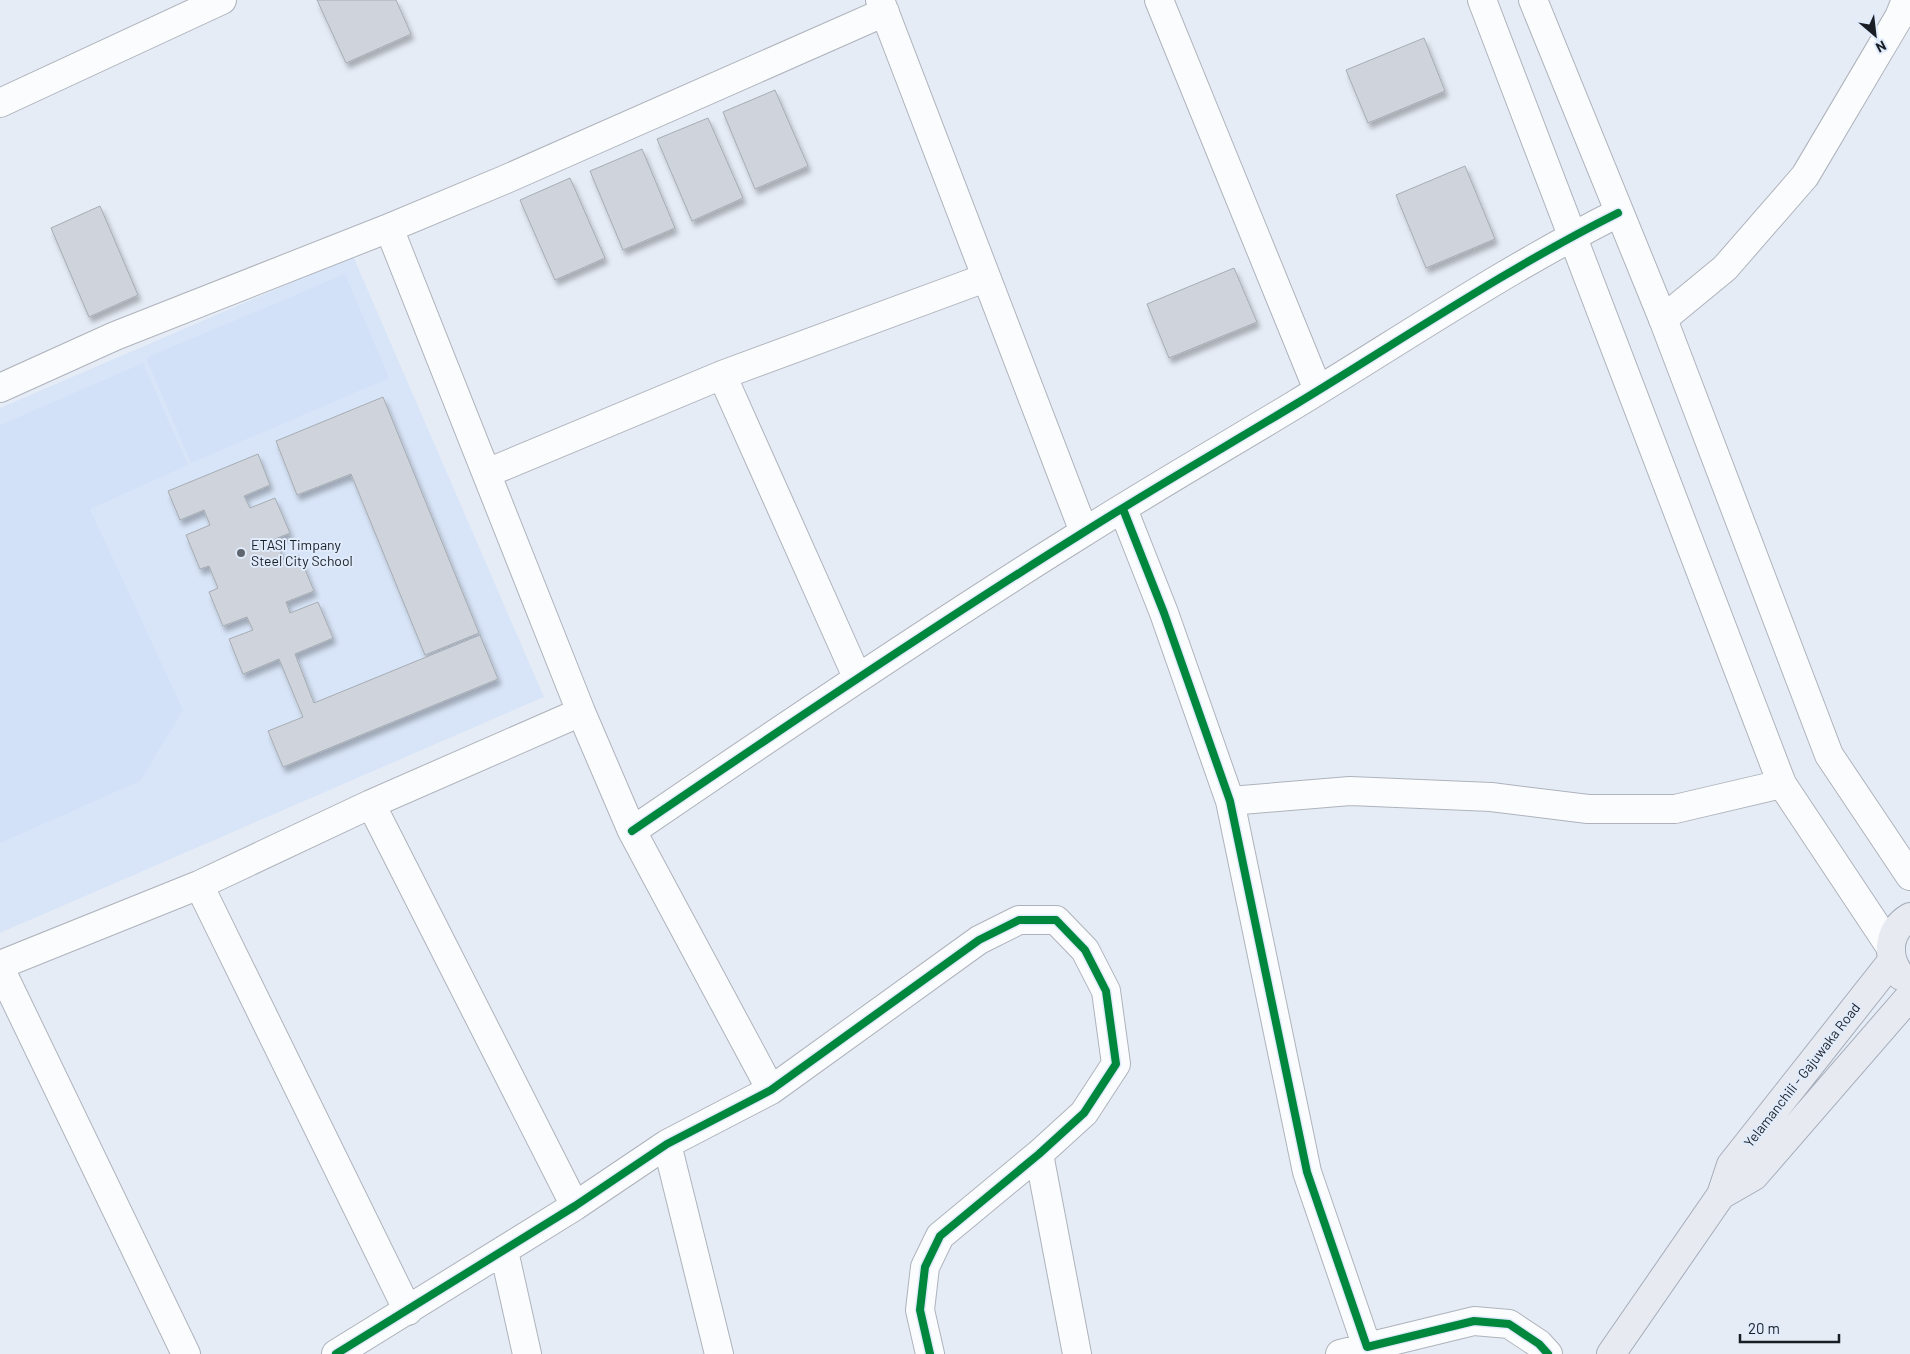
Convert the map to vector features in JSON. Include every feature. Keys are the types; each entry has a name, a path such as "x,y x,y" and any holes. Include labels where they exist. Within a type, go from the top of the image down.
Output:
{"main road":[{"name":"Yelamanchili - Gajuwaka Road","path":"1611,1354 1721,1195 1731,1165 1891,954 1893,935 1903,921 1910,916"},
{"path":"1891,954 1894,967 1904,980 1910,983"},
{"name":"Yelamanchili - Gajuwaka Road","path":"1721,1195 1754,1176 1910,996"}],"street":[{"path":"0,103 222,0"},
{"path":"1159,0 1318,390"},
{"path":"1482,0 1782,784 1891,954"},
{"path":"1532,0 1663,319 1829,755 1910,876"},
{"path":"1663,319 1725,268 1805,176 1899,16 1906,0"},
{"path":"0,388 115,336 389,228 504,180 882,6 1084,532"},
{"path":"632,831 857,677 1084,532 1508,272 1618,212"},
{"path":"389,228 581,712 632,831 771,1090"},
{"path":"487,473 722,375 985,278"},
{"path":"722,375 857,677"},
{"path":"1123,509 1164,613 1230,801 1307,1172 1368,1348"},
{"path":"186,1354 0,967 199,885 371,804 581,712"},
{"path":"1230,801 1350,791 1491,797 1588,809 1675,809 1782,784"},
{"path":"371,804 575,1206"},
{"path":"199,885 408,1311"},
{"path":"336,1354 575,1206 667,1144 771,1090 979,940 1019,920 1056,920 1085,950 1106,991 1116,1064 1084,1113 1040,1154 940,1236 925,1267 920,1310 930,1354"},
{"path":"667,1144 719,1354"},
{"path":"1040,1154 1077,1354"},
{"path":"504,1251 527,1354"},
{"path":"1340,1354 1474,1321 1509,1324 1539,1344 1548,1354"}],"shaded area":[{"name":"ETASI Timpany Steel City School","path":"353,256 544,697 0,933 0,408"},
{"path":"345,274 389,378 191,463 146,358"},
{"path":"143,363 188,465 90,509 183,710 140,781 0,843 0,425"}],"building":[{"path":"317,0 396,0 411,34 346,63"},
{"path":"1424,38 1445,91 1368,123 1346,70"},
{"path":"775,90 808,166 755,189 723,112"},
{"path":"708,118 743,198 692,221 657,139"},
{"path":"642,149 675,228 623,250 590,171"},
{"path":"1465,166 1495,239 1426,268 1396,195"},
{"path":"570,178 605,258 555,280 520,200"},
{"path":"100,206 138,295 89,317 51,228"},
{"path":"1234,268 1257,322 1169,358 1147,304"},
{"path":"383,397 479,633 425,655 351,474 297,495 276,441"},
{"path":"258,454 270,485 244,496 250,508 275,498 290,533 275,539 284,560 299,555 314,591 286,602 290,613 318,602 333,638 295,654 314,703 480,635 498,679 283,767 268,731 303,717 279,659 243,674 229,639 253,630 247,617 223,626 209,592 218,588 209,566 200,569 186,535 210,525 204,510 180,520 168,491"}],"cycle path":[{"path":"632,831 911,643 1108,517 1535,257 1618,213"},
{"path":"1123,509 1164,613 1230,801 1307,1172 1367,1347 1474,1321 1509,1324 1539,1344 1548,1354"},
{"path":"336,1354 575,1206 667,1144 771,1090 979,940 1019,920 1056,920 1085,950 1106,991 1116,1064 1084,1113 1039,1154 940,1236 925,1267 920,1310 930,1354"}],"place":[{"name":"ETASI Timpany Steel City School","path":"241,553"}]}
